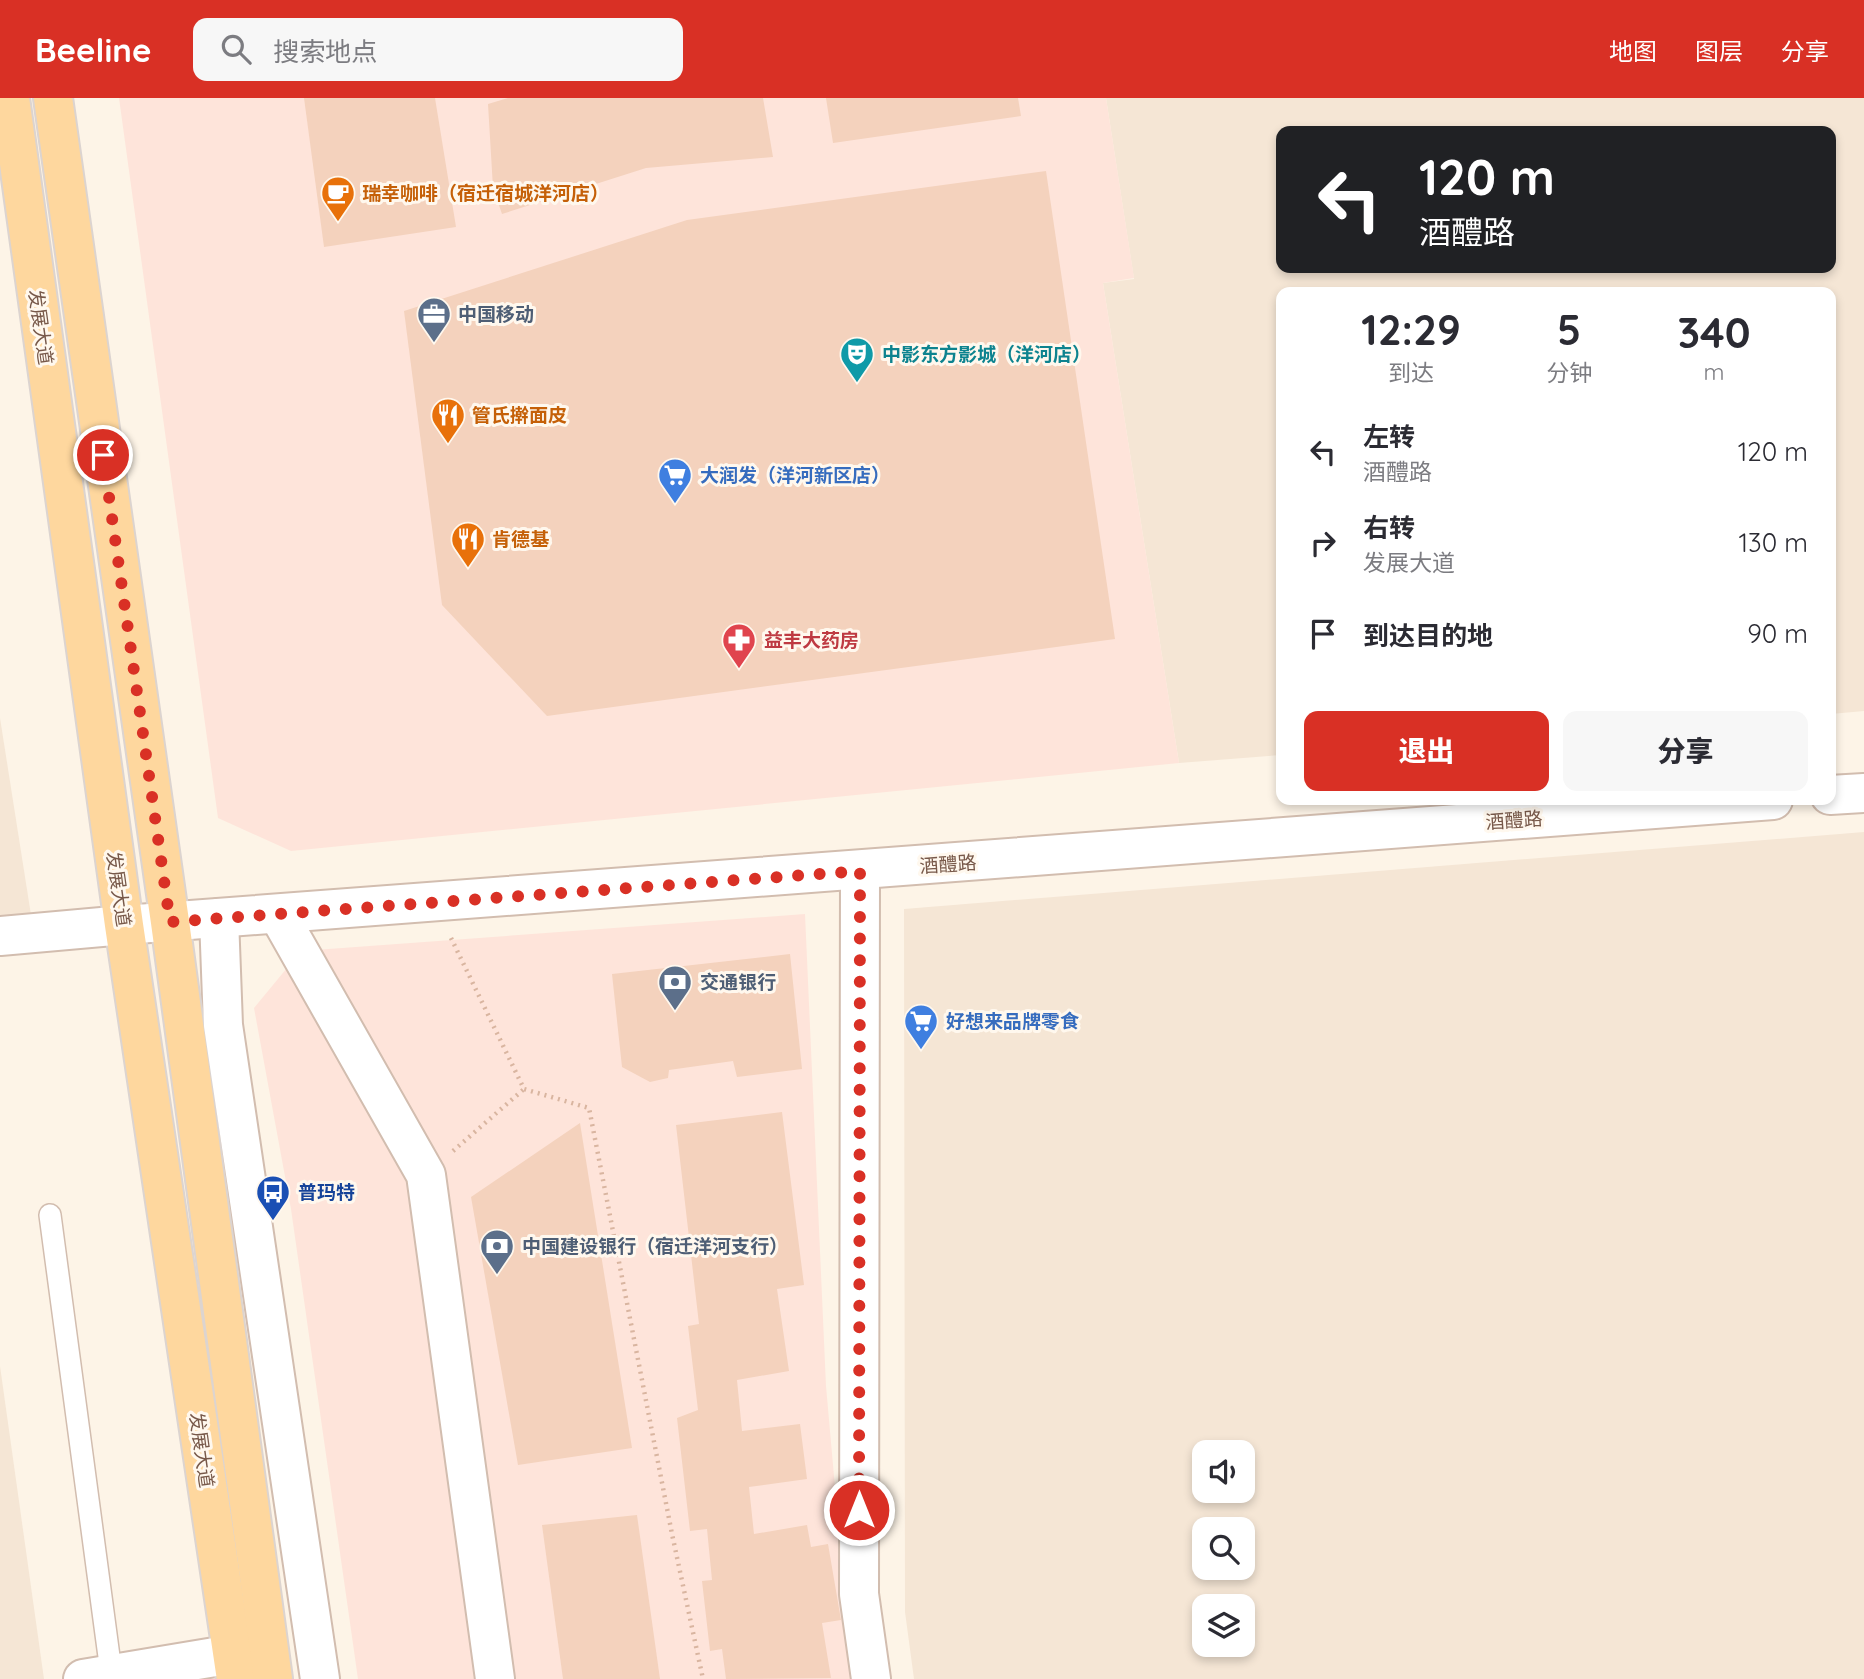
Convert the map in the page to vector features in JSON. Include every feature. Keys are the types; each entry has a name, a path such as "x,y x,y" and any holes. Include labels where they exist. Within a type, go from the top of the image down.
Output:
{"main road":[{"name":"发展大道","path":"10,98 124,925 234,1666"},
{"name":"发展大道","path":"53,98 170,922 273,1679"}],"street":[{"path":"1836,795 1864,793"},
{"name":"酒醴路","path":"0,936 1709,805"},
{"path":"860,871 859,1594 871,1679"},
{"path":"278,914 426,1175 495,1679"},
{"path":"219,918 223,1025 320,1679"},
{"path":"102,1677 234,1666"}],"lane":[{"path":"50,1215 102,1677"}],"path":[{"path":"434,902 524,1089 589,1108 703,1679"},
{"path":"426,1175 524,1089"}],"shaded area":[{"path":"119,98 1106,98 1134,278 1103,283 1179,763 291,851 218,818"},
{"path":"1106,98 1864,98 1864,711 1836,714 1836,287 1276,287 1276,755 1179,763 1103,283 1134,279"},
{"path":"0,718 31,915 0,917"},
{"path":"1864,832 1864,1679 914,1679 905,1612 904,909"},
{"path":"805,914 826,1386 852,1679 358,1679 291,1209 254,1008 301,951"},
{"path":"0,1366 44,1679 0,1679"}],"building":[{"path":"304,98 435,98 456,227 324,247"},
{"path":"508,98 763,98 773,157 646,168 502,214 493,188 488,104"},
{"path":"826,98 1018,98 1021,116 833,143"},
{"path":"1046,171 1115,639 547,716 442,605 404,311 687,220"},
{"path":"790,954 802,1069 737,1077 733,1061 669,1070 668,1078 650,1082 622,1067 612,974"},
{"path":"782,1112 804,1285 777,1289 789,1371 737,1380 742,1431 800,1424 807,1479 749,1487 754,1534 807,1525 811,1547 828,1544 841,1620 822,1623 831,1678 726,1679 722,1649 710,1651 702,1581 712,1580 707,1529 690,1531 677,1418 698,1410 688,1326 699,1324 676,1125"},
{"path":"580,1123 632,1448 518,1465 471,1197"},
{"path":"637,1515 660,1679 563,1679 542,1525"}],"place":[{"name":"瑞幸咖啡（宿迁宿城洋河店）","path":"338,223"},
{"name":"中国移动","path":"434,344"},
{"name":"中影东方影城（洋河店）","path":"857,384"},
{"name":"管氏擀面皮","path":"448,445"},
{"name":"大润发（洋河新区店）","path":"675,505"},
{"name":"肯德基","path":"468,569"},
{"name":"益丰大药房","path":"739,670"},
{"name":"交通银行","path":"675,1012"},
{"name":"好想来品牌零食","path":"921,1051"},
{"name":"普玛特","path":"273,1222"},
{"name":"中国建设银行（宿迁洋河支行）","path":"497,1276"}],"route":[{"path":"103,455 170,922 860,871 859,1510"}]}
